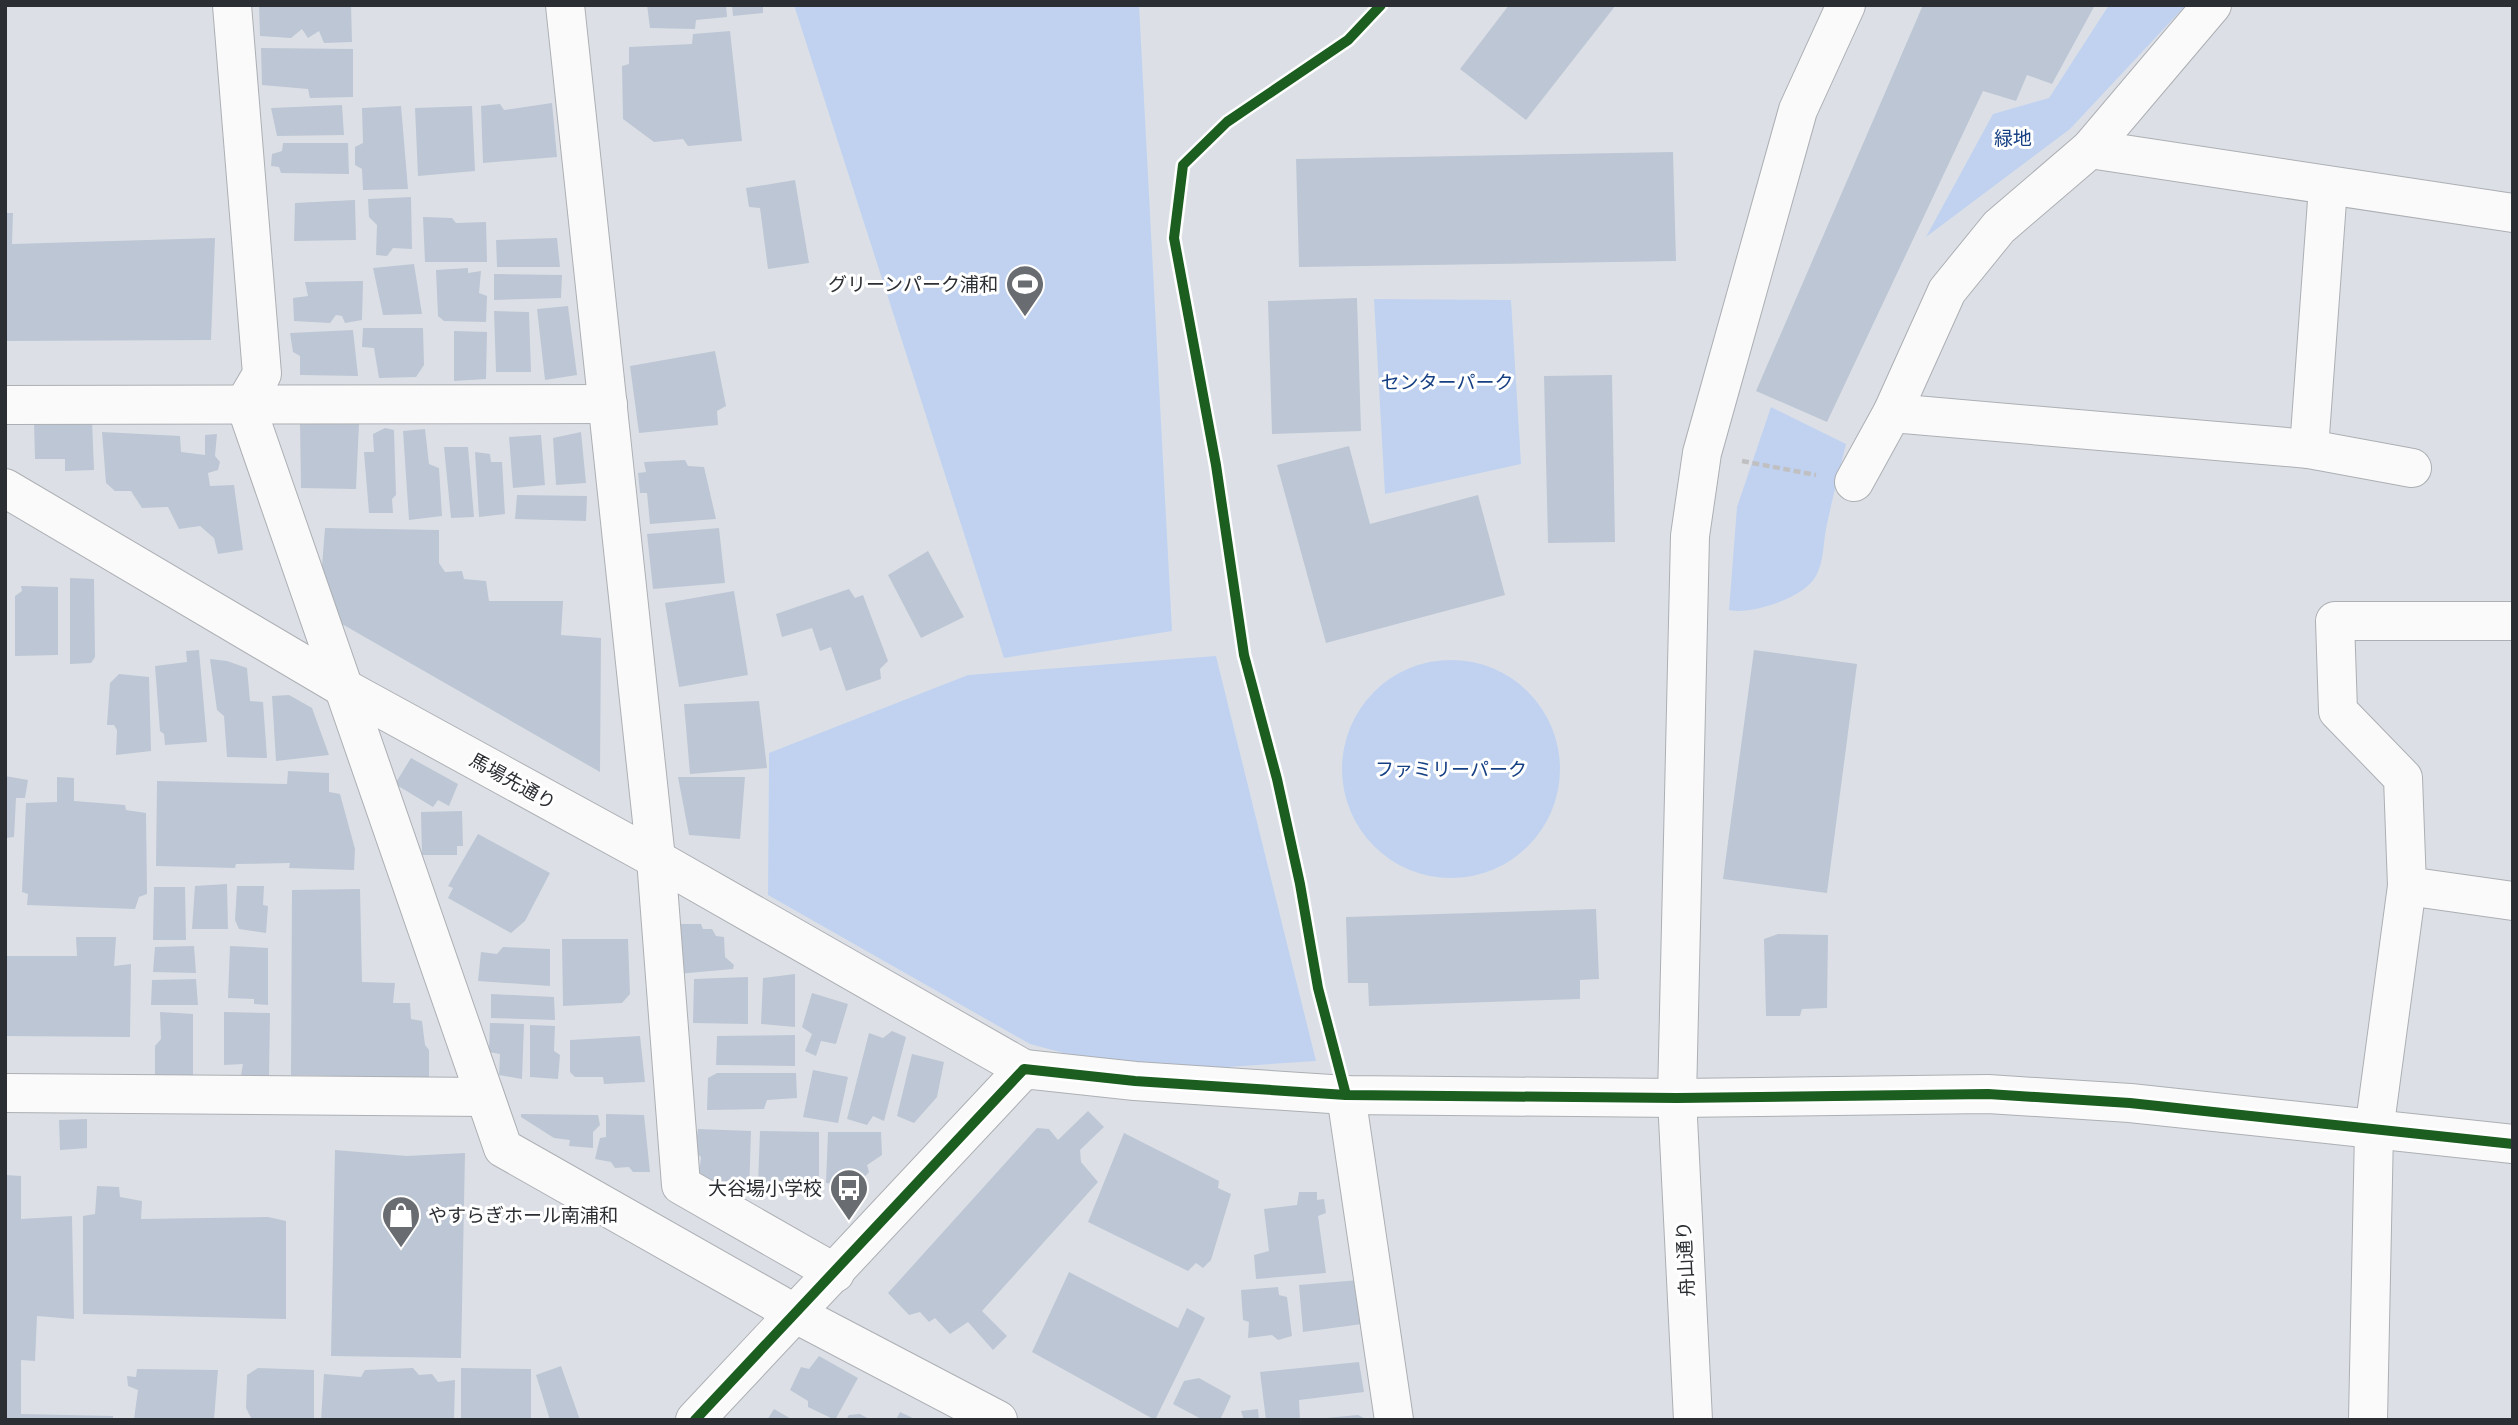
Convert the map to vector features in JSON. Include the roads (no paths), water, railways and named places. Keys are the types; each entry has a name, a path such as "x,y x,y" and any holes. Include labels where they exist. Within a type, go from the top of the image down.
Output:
{"street":[{"path":"232,5 262,374 245,403 503,1148 794,1313 998,1420"},
{"path":"565,5 656,859 681,1185 835,1273"},
{"name":"舟山通り","path":"1693,1420 1677,1098 1690,536 1702,453 1798,110 1846,5"},
{"path":"1854,482 1892,414 1947,291 1999,227 2090,149 2212,5"},
{"path":"2090,149 2513,213"},
{"path":"2309,449 2328,187"},
{"path":"5,405 608,404"},
{"path":"1892,414 2309,449 2412,468"},
{"name":"馬場先通り","path":"5,488 342,687 656,859 1024,1069"},
{"path":"2368,1420 2374,1131 2407,886 2403,778 2338,711 2335,621 2513,621"},
{"path":"2407,886 2513,901"},
{"path":"695,1420 1024,1069 1135,1081 1346,1095 1677,1098 1988,1094 2130,1103 2513,1144"},
{"path":"5,1093 485,1097"},
{"path":"1346,1095 1394,1420"}],"place":[{"name":"グリーンパーク浦和","path":"1025,318"},
{"name":"大谷場小学校","path":"849,1222"},
{"name":"やすらぎホール南浦和","path":"401,1249"}],"park label":[{"name":"緑地","path":"2013,138"},
{"name":"センターパーク","path":"1447,382"},
{"name":"ファミリーパーク","path":"1451,769"}]}
